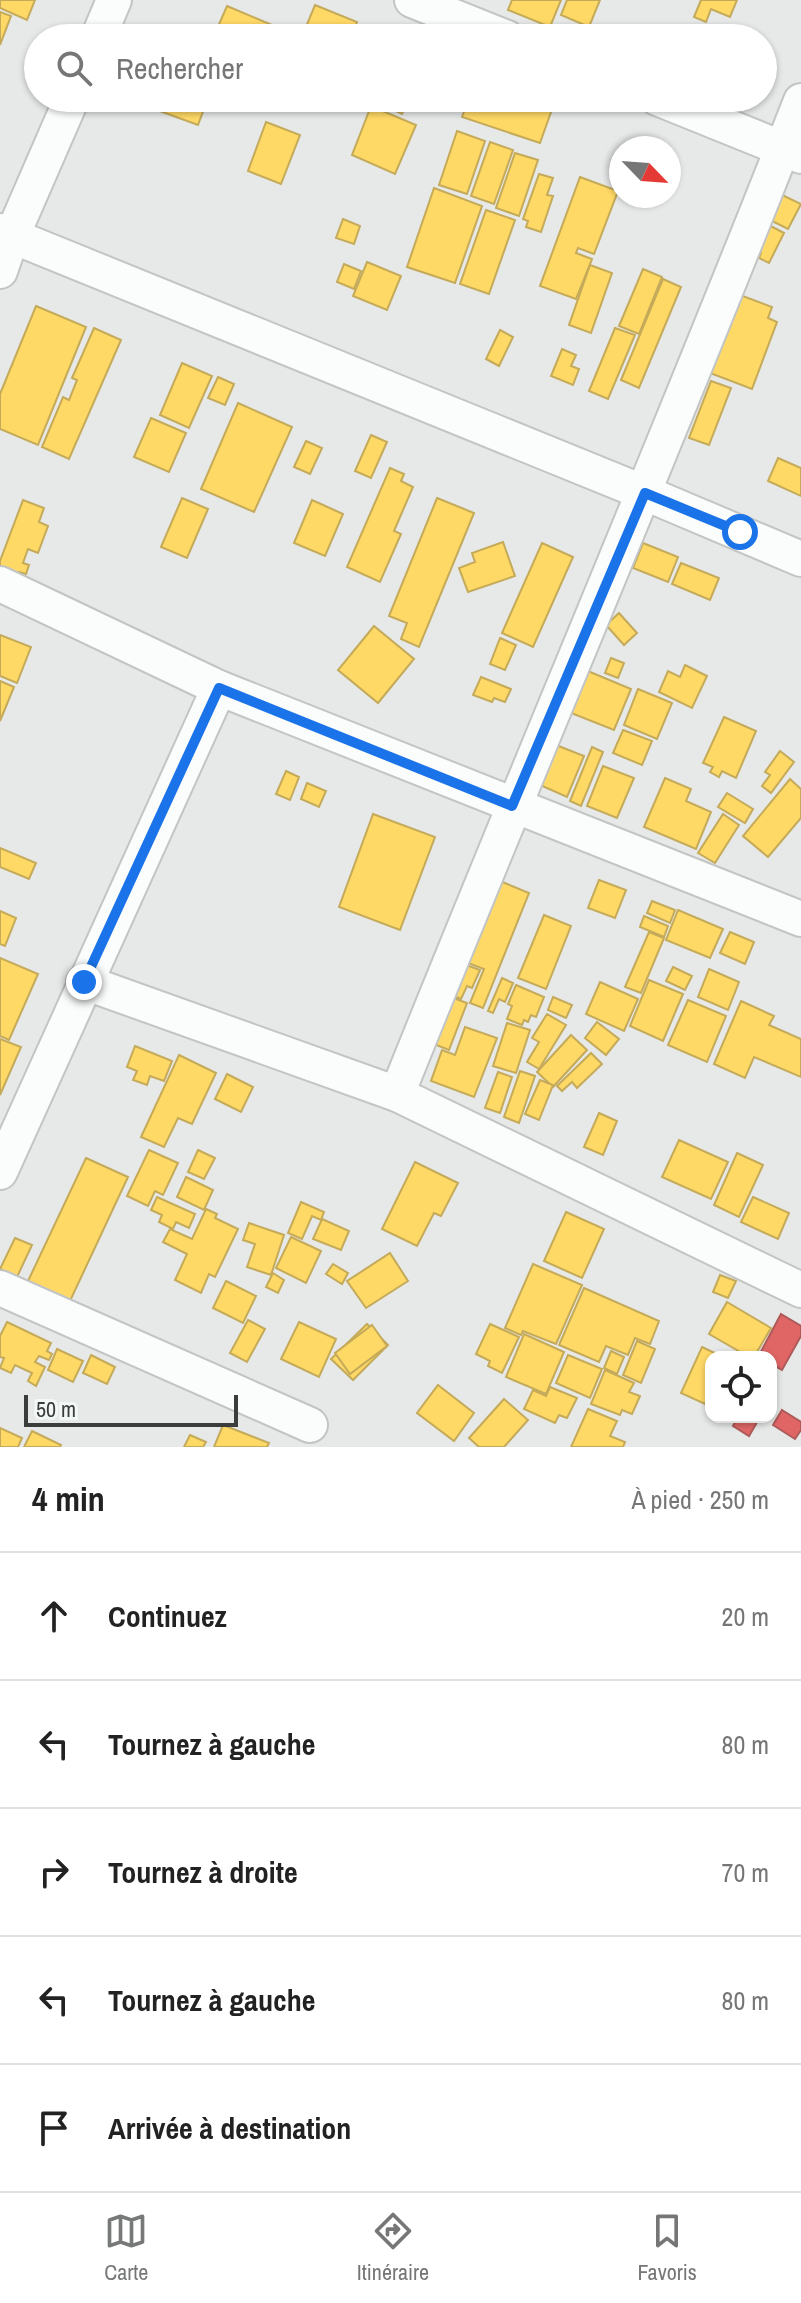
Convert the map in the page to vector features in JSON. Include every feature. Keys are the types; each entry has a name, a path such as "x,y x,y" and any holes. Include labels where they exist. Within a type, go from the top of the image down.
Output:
{"street":[{"path":"104,24 114,0"},
{"path":"412,0 472,24"},
{"path":"397,1094 512,806 792,152 801,101"},
{"path":"0,271 6,234 65,112"},
{"path":"692,112 792,152"},
{"path":"6,234 801,559"},
{"path":"0,584 219,688 801,919"},
{"path":"0,1172 219,688"},
{"path":"84,982 397,1094 801,1290"},
{"path":"0,1288 310,1425"}],"building: Logements":[{"path":"0,0 35,0 27,20 0,8"},
{"path":"512,0 561,0 551,24 543,24 508,10"},
{"path":"567,0 600,0 590,24 582,24 561,15"},
{"path":"701,0 737,0 730,17 711,9 706,22 694,17"},
{"path":"315,5 357,22 356,24 307,24"},
{"path":"227,6 270,24 219,24"},
{"path":"0,12 11,16 0,45"},
{"path":"162,112 203,112 198,125"},
{"path":"369,112 385,112 416,125 395,174 352,155"},
{"path":"464,112 551,112 540,143 462,117"},
{"path":"266,122 300,135 281,184 248,171"},
{"path":"457,131 485,141 467,194 439,185"},
{"path":"490,142 513,150 494,204 471,196"},
{"path":"515,153 538,160 519,216 496,208"},
{"path":"539,174 553,178 547,195 553,196 541,232 526,227 528,221 523,219"},
{"path":"580,177 609,188 609,208 612,208 594,254 578,248 576,253 592,259 576,299 540,286"},
{"path":"434,188 482,206 455,283 407,267"},
{"path":"778,193 801,204 788,229 766,218"},
{"path":"486,210 515,220 489,294 460,284"},
{"path":"343,219 360,226 354,244 336,238"},
{"path":"763,222 784,233 769,263 759,258 761,253 750,248"},
{"path":"367,262 401,276 387,310 353,296"},
{"path":"344,264 361,271 354,289 337,282"},
{"path":"590,265 612,273 591,333 569,325"},
{"path":"643,269 662,277 639,334 619,326"},
{"path":"663,279 681,287 639,388 621,380"},
{"path":"740,295 772,307 768,318 777,322 752,389 710,373"},
{"path":"36,306 86,327 38,445 0,429 0,394"},
{"path":"94,328 121,340 69,459 42,447 63,397 69,400 77,380 72,378"},
{"path":"615,328 635,335 608,399 589,391"},
{"path":"500,330 513,337 499,366 486,359"},
{"path":"562,349 576,355 571,366 579,369 573,385 551,376"},
{"path":"182,363 212,376 189,428 160,415"},
{"path":"218,377 234,384 225,405 208,398"},
{"path":"711,381 731,388 709,445 689,438"},
{"path":"238,403 292,427 254,512 201,489"},
{"path":"151,418 186,433 169,472 134,457"},
{"path":"371,435 387,442 371,478 355,471"},
{"path":"306,441 322,448 310,474 294,467"},
{"path":"778,458 801,468 801,496 768,481"},
{"path":"390,468 404,474 401,481 413,487 394,531 401,534 380,582 347,567"},
{"path":"182,498 208,509 187,558 161,547"},
{"path":"437,498 474,513 419,647 401,639 407,623 389,616"},
{"path":"23,500 44,508 39,522 48,526 38,553 28,549 23,563 29,565 26,574 19,572 17,580 0,573 0,561"},
{"path":"312,500 343,514 325,556 294,543"},
{"path":"503,542 515,576 468,592 459,568 475,562 472,553"},
{"path":"542,543 573,557 533,647 502,633"},
{"path":"643,543 678,557 668,582 633,568"},
{"path":"681,563 719,578 710,600 672,584"},
{"path":"619,613 637,633 624,645 606,625"},
{"path":"374,626 414,659 378,703 338,670"},
{"path":"0,635 31,647 17,683 0,676"},
{"path":"500,638 516,645 505,670 490,664"},
{"path":"611,658 624,663 618,678 605,673"},
{"path":"685,665 707,676 692,708 659,692 668,671 680,677"},
{"path":"583,669 631,689 614,730 566,711"},
{"path":"481,677 511,689 505,702 494,698 492,702 473,695"},
{"path":"0,681 14,687 0,721"},
{"path":"638,689 672,703 657,739 624,725"},
{"path":"724,717 756,731 736,778 722,771 719,777 710,772 713,767 703,763"},
{"path":"623,730 652,741 642,765 613,753"},
{"path":"556,745 584,756 567,797 540,785"},
{"path":"592,747 603,752 581,806 570,801"},
{"path":"780,751 794,762 771,793 762,786 770,775 765,772"},
{"path":"603,766 634,778 617,818 587,806"},
{"path":"286,771 299,777 290,800 276,794"},
{"path":"665,778 691,789 686,801 711,812 696,849 644,827"},
{"path":"790,779 801,789 801,818 768,857 743,836"},
{"path":"307,783 326,791 319,807 301,799"},
{"path":"727,793 753,809 745,823 718,807"},
{"path":"373,814 435,837 400,930 339,907"},
{"path":"723,814 739,825 715,863 698,853"},
{"path":"0,848 36,863 29,879 0,867"},
{"path":"599,880 626,890 615,918 588,908"},
{"path":"500,881 529,893 483,1008 470,1003 484,969 468,963"},
{"path":"652,901 675,910 670,923 647,913"},
{"path":"678,910 723,929 710,958 666,940"},
{"path":"0,911 16,918 5,946 0,944"},
{"path":"544,915 571,926 546,989 518,978"},
{"path":"644,916 668,926 664,937 640,927"},
{"path":"649,932 664,938 641,993 625,987"},
{"path":"730,932 754,942 745,964 720,953"},
{"path":"0,958 38,974 9,1040 0,1036"},
{"path":"461,963 480,970 472,988 467,986 461,999 449,994"},
{"path":"673,967 692,976 685,990 666,981"},
{"path":"709,969 739,982 728,1010 698,997"},
{"path":"502,978 513,983 505,1002 499,999 493,1013 488,1011"},
{"path":"649,980 683,994 663,1041 630,1026"},
{"path":"600,982 638,999 624,1031 586,1014"},
{"path":"516,985 544,997 536,1017 531,1015 528,1022 524,1020 522,1025 507,1019 512,1006 508,1004"},
{"path":"448,996 467,1003 449,1050 431,1043"},
{"path":"553,997 572,1005 566,1018 548,1010"},
{"path":"688,1000 726,1016 707,1062 668,1045"},
{"path":"741,1001 774,1016 769,1025 801,1039 801,1077 754,1057 745,1078 714,1064"},
{"path":"547,1014 566,1025 539,1069 527,1062 539,1042 532,1038"},
{"path":"597,1022 619,1039 606,1055 585,1038"},
{"path":"507,1023 530,1030 516,1073 493,1066"},
{"path":"465,1027 497,1038 474,1097 431,1081 442,1050 455,1055"},
{"path":"571,1035 587,1050 553,1087 537,1072"},
{"path":"0,1039 21,1047 0,1095"},
{"path":"135,1046 172,1061 164,1081 150,1076 147,1085 133,1080 137,1071 127,1067"},
{"path":"591,1053 602,1064 577,1088 572,1082 562,1091 557,1086"},
{"path":"179,1055 216,1073 192,1124 178,1118 164,1147 141,1137"},
{"path":"520,1071 535,1076 519,1123 504,1117"},
{"path":"498,1072 512,1077 500,1113 485,1108"},
{"path":"227,1074 253,1087 241,1112 215,1099"},
{"path":"540,1080 553,1085 539,1120 525,1114"},
{"path":"599,1113 617,1121 603,1155 584,1147"},
{"path":"679,1140 728,1162 711,1199 662,1177"},
{"path":"149,1150 178,1163 163,1195 155,1191 148,1206 127,1196"},
{"path":"198,1150 215,1158 204,1179 188,1172"},
{"path":"737,1153 763,1165 739,1217 714,1205"},
{"path":"86,1158 128,1177 70,1301 28,1281"},
{"path":"415,1162 458,1183 441,1216 434,1213 417,1246 382,1229"},
{"path":"186,1177 213,1190 204,1210 177,1197"},
{"path":"157,1197 195,1214 189,1228 176,1222 173,1229 159,1222 162,1215 151,1210"},
{"path":"753,1197 789,1213 778,1239 741,1222"},
{"path":"301,1202 324,1212 321,1220 312,1216 302,1239 288,1233"},
{"path":"206,1209 217,1214 215,1218 238,1229 215,1277 209,1274 201,1293 175,1280 187,1254 163,1242 170,1229 192,1239"},
{"path":"566,1212 604,1229 582,1278 544,1261"},
{"path":"322,1219 349,1231 341,1250 313,1239"},
{"path":"249,1223 284,1235 271,1275 247,1267 255,1244 243,1240"},
{"path":"291,1237 321,1251 306,1283 276,1268"},
{"path":"15,1238 32,1245 17,1277 0,1269"},
{"path":"390,1253 408,1281 366,1308 347,1281"},
{"path":"333,1264 348,1273 342,1284 326,1274"},
{"path":"533,1264 582,1285 556,1344 523,1331 521,1335 505,1328"},
{"path":"273,1273 284,1280 278,1293 266,1287"},
{"path":"720,1275 736,1281 728,1298 713,1292"},
{"path":"226,1281 256,1296 243,1323 213,1308"},
{"path":"584,1288 659,1321 650,1344 635,1338 628,1355 606,1346 599,1362 559,1345"},
{"path":"727,1302 771,1328 758,1351 739,1351 709,1334"},
{"path":"248,1320 265,1329 247,1362 230,1353"},
{"path":"7,1322 51,1343 47,1351 52,1354 49,1360 39,1356 35,1362 45,1367 36,1386 28,1381 32,1373 15,1365 11,1373 0,1368 4,1358 0,1357 0,1336"},
{"path":"299,1322 336,1339 319,1377 281,1359"},
{"path":"367,1324 388,1345 353,1380 331,1359"},
{"path":"490,1324 519,1337 502,1373 488,1366 490,1361 476,1354"},
{"path":"372,1325 387,1346 350,1374 335,1353"},
{"path":"524,1334 564,1352 546,1394 506,1377"},
{"path":"637,1341 655,1349 641,1383 623,1375"},
{"path":"702,1347 710,1351 705,1351 705,1404 681,1393"},
{"path":"57,1349 83,1361 73,1382 48,1370"},
{"path":"611,1351 624,1357 617,1374 604,1368"},
{"path":"91,1355 115,1367 107,1384 83,1373"},
{"path":"568,1355 602,1369 590,1398 556,1383"},
{"path":"605,1370 634,1383 629,1392 640,1396 632,1414 622,1410 620,1415 591,1404"},
{"path":"438,1385 474,1413 454,1441 417,1413"},
{"path":"550,1387 577,1398 567,1418 559,1415 555,1423 524,1409 533,1390 546,1396"},
{"path":"504,1399 528,1420 504,1447 479,1447 469,1438"},
{"path":"588,1409 617,1421 610,1436 625,1442 623,1447 571,1447"},
{"path":"223,1425 269,1443 267,1447 214,1447"},
{"path":"0,1428 22,1438 18,1447 0,1447"},
{"path":"32,1431 61,1445 60,1447 24,1447"},
{"path":"190,1435 206,1442 203,1447 184,1447"}],"building: Commerces":[{"path":"781,1314 801,1326 801,1336 782,1370 777,1367 777,1351 761,1351"},
{"path":"782,1410 801,1422 801,1430 795,1439 773,1425 777,1423"},
{"path":"735,1423 757,1423 749,1436 733,1426"}],"route":[{"path":"84,982 219,688 512,806 645,493 740,532"}]}
